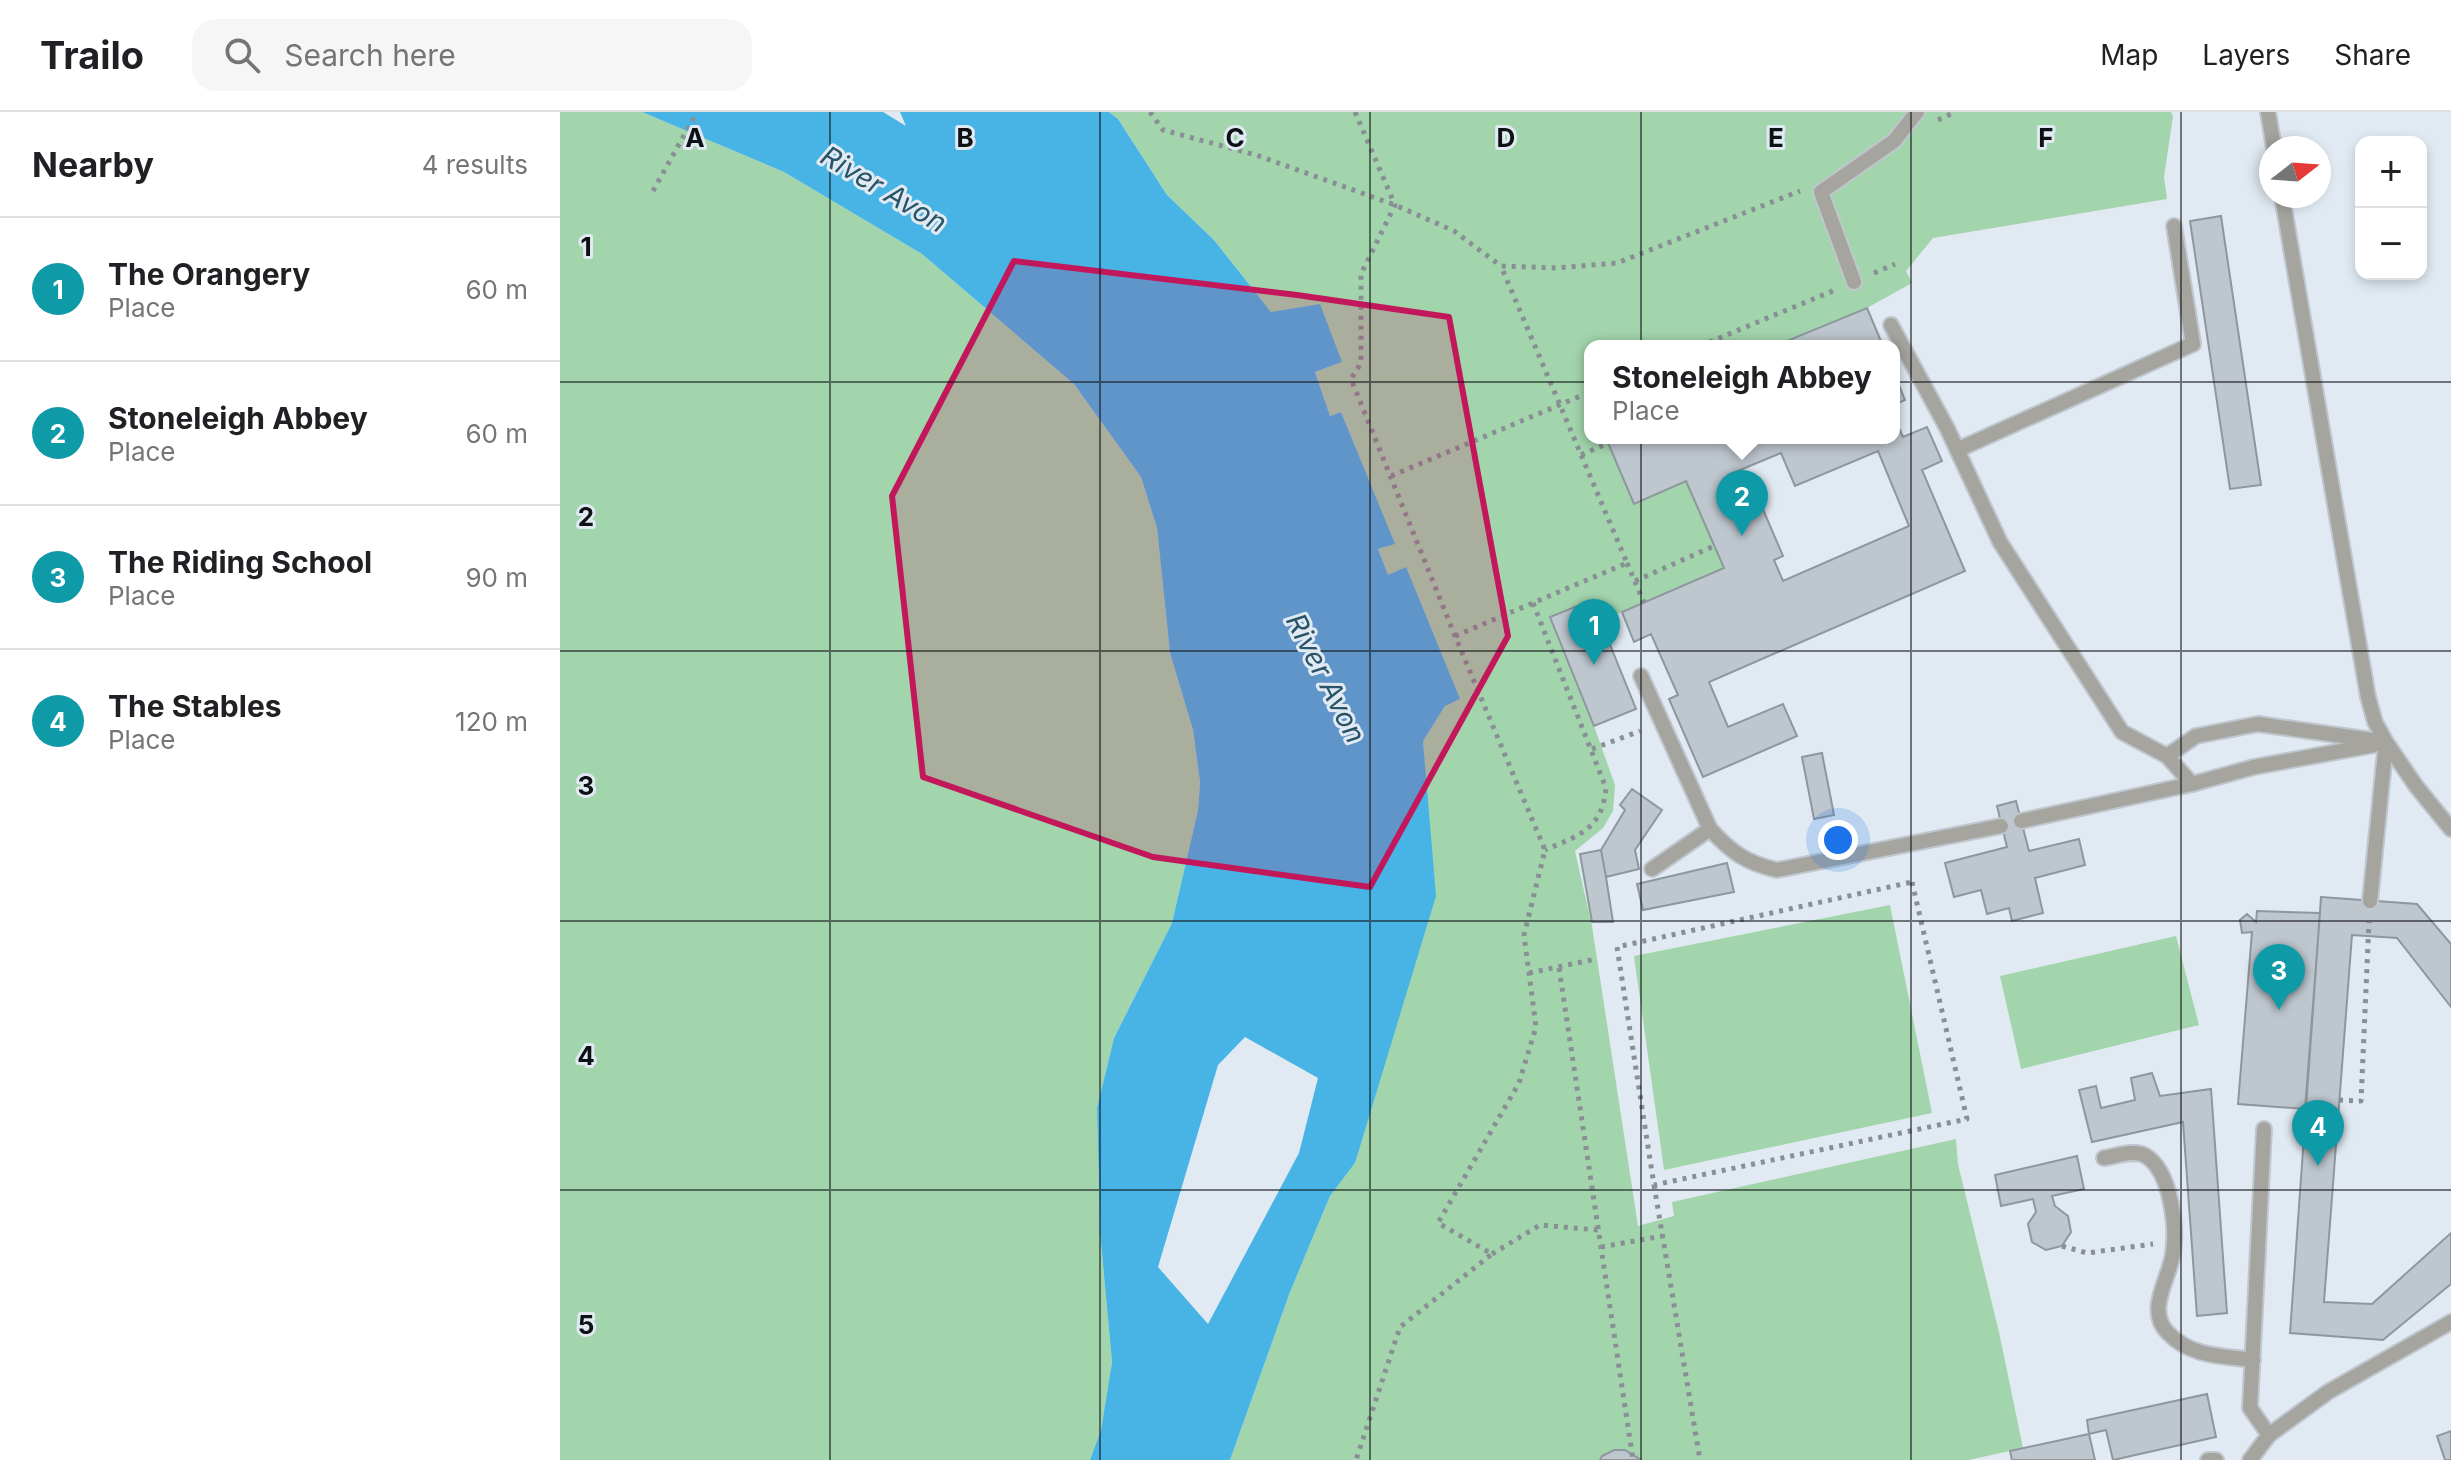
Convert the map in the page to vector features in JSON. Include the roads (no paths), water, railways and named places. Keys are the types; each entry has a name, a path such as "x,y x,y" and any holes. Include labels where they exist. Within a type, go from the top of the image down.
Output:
{"lane":[{"path":"1854,282 1821,192 1894,141 1917,112"},
{"path":"2268,112 2272,136"},
{"path":"2284,208 2368,697 2375,722 2386,742 2451,829"},
{"path":"1957,450 2193,344 2174,226"},
{"path":"1891,325 1899,340"},
{"path":"1900,342 1957,450 2000,542 2122,732 2167,756 2192,784"},
{"path":"1641,676 1710,829 1729,850 1755,865 1777,870 2001,826"},
{"path":"2167,756 2196,736 2258,724 2386,742"},
{"path":"2021,821 2192,784 2254,767 2386,742"},
{"path":"2370,901 2386,742"},
{"path":"1652,869 1710,829"},
{"path":"2264,1129 2250,1408 2269,1435"},
{"path":"2104,1158 2133,1153 2146,1156 2159,1171 2173,1208 2173,1254 2157,1310 2166,1332 2197,1353 2253,1360"},
{"path":"2250,1460 2269,1435 2328,1392 2451,1322"},
{"path":"2208,1460 2216,1460"}],"water":[{"name":"River Avon","path":"642,112 883,112 906,126 900,112 1109,112 1118,119 1167,195 1214,240 1271,312 1320,304 1342,362 1315,372 1330,416 1341,412 1395,544 1378,549 1388,575 1406,567 1460,699 1445,706 1423,741 1436,896 1355,1163 1330,1196 1290,1292 1230,1460 1090,1460 1101,1430 1112,1362 1100,1232 1097,1108 1114,1038 1172,923 1198,810 1200,782 1193,730 1170,653 1157,528 1141,477 1074,384 922,254 784,172","holes":["1245,1037 1318,1078 1299,1153 1208,1324 1158,1267 1218,1065"]}],"place":[{"name":"Stoneleigh Abbey","path":"1742,536"},
{"name":"The Orangery","path":"1594,665"},
{"name":"The Riding School","path":"2279,1010"},
{"name":"The Stables","path":"2318,1166"}]}
